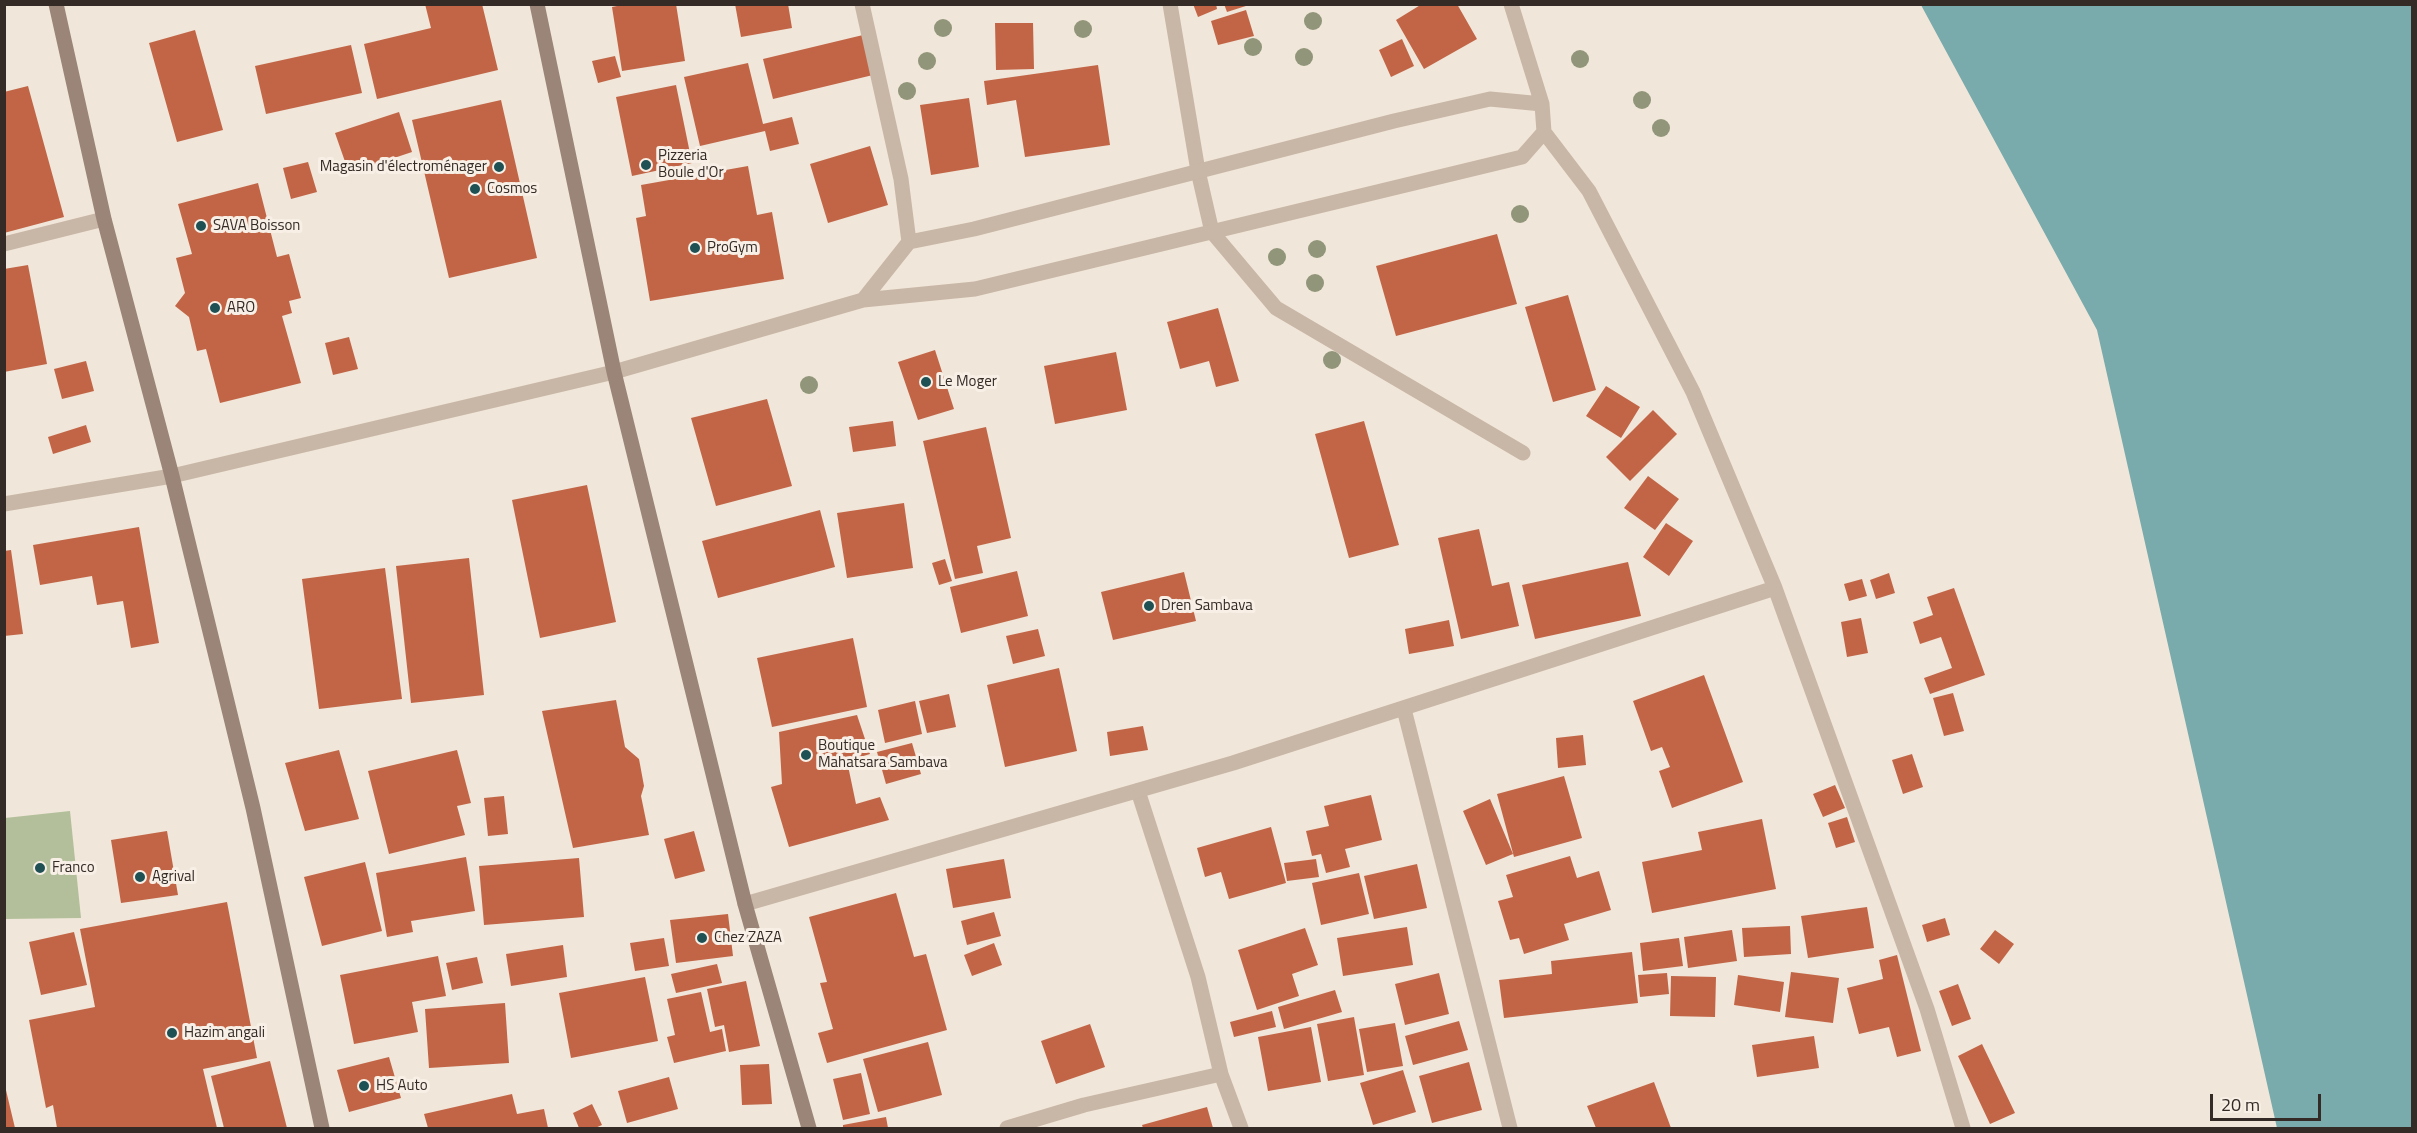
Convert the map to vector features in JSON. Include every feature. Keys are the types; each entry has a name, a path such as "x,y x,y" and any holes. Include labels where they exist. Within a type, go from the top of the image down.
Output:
{"main road":[{"path":"56,4 104,219 172,476 254,808 322,1128"},
{"path":"537,4 614,372 745,904 808,1128"}],"street":[{"path":"861,4 901,179 909,242"},
{"path":"1170,4 1198,171 1212,232 1276,308 1522,453"},
{"path":"1511,4 1542,104 1544,132 1589,191 1694,392 1775,588 1927,1008 1964,1128"},
{"path":"863,300 909,242 974,229 1394,121 1490,99 1542,104"},
{"path":"4,504 172,476 614,372 863,300 975,289 1212,232 1522,157 1544,132"},
{"path":"4,244 104,219"},
{"path":"745,904 1138,791 1404,709 1775,588"},
{"path":"1404,709 1510,1128"},
{"path":"1138,791 1198,977 1221,1074 1241,1128"},
{"path":"1007,1128 1084,1105 1221,1074"}],"green space":[{"name":"Franco","path":"70,811 81,918 5,919 5,818"}],"water":[{"path":"1921,5 2412,5 2412,1128 2277,1128 2097,330"}],"building":[{"path":"425,4 482,4 498,70 377,99 364,44 431,28"},
{"path":"627,4 676,4 685,61 622,71 612,7"},
{"path":"735,4 788,4 792,28 741,37"},
{"path":"1193,4 1216,4 1217,9 1198,17"},
{"path":"1224,4 1249,4 1249,5 1227,12"},
{"path":"1422,4 1457,4 1477,39 1424,69 1396,20"},
{"path":"1246,10 1254,36 1218,45 1211,21"},
{"path":"995,23 1033,23 1034,69 996,70"},
{"path":"195,30 223,130 177,142 149,43"},
{"path":"863,35 873,75 773,99 763,59"},
{"path":"1402,39 1414,66 1391,77 1379,50"},
{"path":"351,45 362,93 266,114 255,66"},
{"path":"615,56 621,77 598,83 592,61"},
{"path":"748,63 763,124 792,117 799,144 770,151 765,131 700,146 684,77"},
{"path":"1098,65 1110,145 1025,157 1016,100 987,105 984,81"},
{"path":"676,85 692,163 632,176 616,97"},
{"path":"28,86 64,217 4,233 4,92"},
{"path":"969,98 979,167 931,175 920,105"},
{"name":"Cosmos","path":"501,100 537,258 449,278 412,120"},
{"path":"399,112 412,152 349,173 335,133"},
{"path":"870,146 888,205 828,223 810,164"},
{"path":"308,162 317,192 291,199 283,168"},
{"path":"748,166 757,215 772,212 784,279 650,301 636,218 646,216 641,185"},
{"path":"258,183 277,257 289,254 301,298 289,301 292,313 282,316 301,383 220,403 206,349 197,351 189,317 175,306 185,293 176,258 192,254 178,204"},
{"path":"1497,234 1517,304 1396,336 1376,266"},
{"path":"28,265 47,364 4,372 4,269"},
{"path":"1568,295 1596,390 1553,402 1525,307"},
{"path":"1218,308 1239,381 1216,387 1209,361 1180,369 1167,322"},
{"path":"349,337 358,369 333,375 325,343"},
{"path":"935,350 954,409 918,420 898,362"},
{"path":"1116,352 1127,410 1055,424 1044,366"},
{"path":"86,361 94,391 62,399 54,369"},
{"path":"1606,386 1640,407 1621,438 1586,416"},
{"path":"767,399 792,486 716,506 691,418"},
{"path":"1653,410 1677,434 1630,481 1606,457"},
{"path":"893,421 896,446 853,452 849,427"},
{"path":"1364,421 1399,545 1349,558 1315,434"},
{"path":"86,425 91,442 53,454 48,437"},
{"path":"986,427 1011,538 977,546 983,573 955,579 923,441"},
{"path":"1648,476 1679,499 1655,530 1624,508"},
{"path":"587,485 616,622 540,638 512,500"},
{"path":"904,503 913,568 847,578 837,513"},
{"path":"820,510 835,567 718,598 702,541"},
{"path":"1666,523 1693,541 1669,576 1643,557"},
{"path":"139,527 159,643 131,648 123,601 97,605 92,576 40,585 33,545"},
{"path":"1479,529 1492,586 1509,582 1519,626 1461,639 1438,538"},
{"path":"11,550 23,634 4,636 4,551"},
{"path":"469,558 484,695 411,703 396,566"},
{"path":"945,559 952,581 939,585 932,563"},
{"path":"1628,562 1641,616 1535,639 1522,585"},
{"path":"385,568 402,699 319,709 302,579"},
{"path":"1017,571 1028,616 961,633 950,587"},
{"name":"Dren Sambava","path":"1184,572 1196,621 1113,640 1101,592"},
{"path":"1889,573 1895,593 1876,599 1870,580"},
{"path":"1862,579 1867,596 1849,601 1844,584"},
{"path":"1954,588 1985,675 1930,694 1924,678 1952,668 1941,637 1920,644 1913,622 1933,615 1927,597"},
{"path":"1861,618 1868,653 1847,657 1841,622"},
{"path":"1449,620 1454,646 1409,654 1405,629"},
{"path":"1038,629 1045,656 1013,664 1006,636"},
{"path":"853,638 867,707 772,727 757,658"},
{"path":"1059,668 1077,751 1005,767 987,685"},
{"path":"1704,675 1743,782 1672,808 1659,771 1670,767 1662,747 1651,751 1633,701"},
{"path":"1953,693 1964,731 1944,736 1933,698"},
{"path":"949,694 956,727 927,733 919,701"},
{"path":"616,700 625,747 639,759 644,786 641,796 649,835 573,848 542,711"},
{"path":"915,701 922,734 885,743 878,710"},
{"path":"857,715 870,754 847,761 856,804 880,797 889,820 789,847 771,787 782,784 779,732"},
{"path":"1143,726 1148,750 1110,756 1107,732"},
{"path":"1583,735 1586,765 1558,768 1556,738"},
{"path":"912,743 921,774 886,784 877,752"},
{"path":"339,750 359,819 305,831 285,763"},
{"path":"457,750 471,803 457,806 465,835 389,854 368,771"},
{"path":"1912,754 1923,787 1903,794 1892,760"},
{"path":"1564,776 1582,838 1514,857 1497,794"},
{"path":"1835,785 1845,808 1823,817 1813,794"},
{"path":"1371,795 1382,840 1345,849 1350,867 1326,873 1321,854 1312,856 1306,831 1329,826 1324,806"},
{"path":"504,796 508,834 488,836 484,798"},
{"path":"1490,799 1513,854 1486,865 1463,811"},
{"path":"1847,817 1855,842 1836,848 1828,823"},
{"path":"1762,819 1776,889 1652,913 1642,862 1702,850 1698,832"},
{"path":"1271,827 1286,883 1229,899 1221,872 1205,877 1197,848"},
{"path":"167,831 178,895 121,903 111,840"},
{"path":"694,831 705,871 675,879 664,839"},
{"path":"1570,856 1577,878 1599,871 1611,910 1564,924 1569,940 1524,954 1519,938 1510,940 1498,901 1513,897 1506,875"},
{"path":"466,857 475,911 411,921 413,932 387,937 376,873"},
{"path":"579,858 584,917 484,925 479,866"},
{"path":"1004,859 1011,898 953,908 946,869"},
{"path":"1316,859 1319,877 1287,881 1284,863"},
{"path":"365,862 382,931 322,946 304,877"},
{"path":"1417,864 1427,908 1374,919 1364,876"},
{"path":"1359,873 1369,914 1321,925 1312,883"},
{"path":"896,893 914,957 926,954 947,1030 827,1063 818,1033 833,1029 820,983 827,982 809,917"},
{"path":"227,902 257,1058 203,1069 217,1128 57,1128 53,1105 46,1108 29,1020 95,1007 80,929"},
{"path":"1867,907 1874,948 1808,958 1801,916"},
{"path":"994,912 1001,936 967,945 961,921"},
{"name":"Chez ZAZA","path":"728,914 733,956 676,963 670,920"},
{"path":"1945,918 1950,935 1927,942 1922,925"},
{"path":"1790,926 1791,954 1744,957 1742,928"},
{"path":"1407,927 1413,965 1343,976 1337,938"},
{"path":"1305,928 1318,965 1292,974 1299,996 1257,1010 1238,950"},
{"path":"1732,930 1737,961 1688,968 1684,937"},
{"path":"1995,930 2014,944 1999,964 1980,949"},
{"path":"74,932 87,985 41,995 29,942"},
{"path":"664,938 669,966 635,971 630,943"},
{"path":"1679,938 1683,966 1643,971 1640,943"},
{"path":"994,943 1002,965 972,976 964,955"},
{"path":"563,945 567,977 511,986 506,954"},
{"path":"1632,952 1638,1003 1504,1018 1499,980 1552,974 1551,961"},
{"path":"1897,955 1921,1051 1897,1057 1889,1027 1859,1034 1847,988 1883,979 1879,960"},
{"path":"438,956 446,996 412,1002 418,1032 354,1044 340,975"},
{"path":"477,957 483,983 452,990 446,963"},
{"path":"717,964 722,983 676,993 671,974"},
{"path":"1791,972 1839,978 1833,1023 1785,1017"},
{"path":"1439,973 1449,1014 1405,1025 1395,984"},
{"path":"1667,973 1669,994 1640,997 1638,975"},
{"path":"1738,975 1784,982 1780,1012 1734,1005"},
{"path":"1671,976 1716,977 1715,1017 1670,1016"},
{"path":"645,977 658,1041 571,1058 559,993"},
{"path":"746,981 760,1046 729,1052 724,1025 715,1027 707,989"},
{"path":"1958,984 1971,1019 1952,1026 1939,991"},
{"path":"1335,990 1342,1012 1284,1029 1278,1007"},
{"path":"701,992 710,1032 722,1029 726,1051 674,1063 667,1037 675,1035 667,999"},
{"path":"505,1003 509,1063 429,1068 425,1009"},
{"path":"1272,1011 1276,1027 1234,1037 1230,1022"},
{"path":"1354,1017 1364,1075 1328,1081 1317,1024"},
{"path":"1459,1021 1468,1050 1413,1065 1405,1036"},
{"path":"1395,1023 1403,1066 1367,1072 1359,1029"},
{"path":"1090,1024 1105,1067 1056,1084 1041,1041"},
{"path":"1311,1027 1321,1082 1268,1091 1258,1037"},
{"path":"1814,1036 1819,1068 1757,1077 1752,1045"},
{"path":"928,1042 942,1095 878,1112 863,1059"},
{"path":"1982,1044 2015,1113 1990,1124 1958,1056"},
{"path":"389,1057 401,1098 349,1112 337,1070"},
{"path":"270,1061 287,1128 224,1128 211,1076"},
{"path":"1469,1062 1482,1110 1432,1123 1419,1076"},
{"path":"769,1064 772,1104 742,1105 740,1065"},
{"path":"1403,1070 1416,1112 1373,1125 1360,1083"},
{"path":"861,1073 870,1114 843,1120 833,1079"},
{"path":"669,1077 678,1109 627,1123 618,1091"},
{"path":"1654,1082 1671,1128 1596,1128 1587,1106"},
{"path":"5,1086 15,1128 4,1128"},
{"path":"512,1094 517,1114 544,1109 548,1128 428,1128 424,1114"},
{"path":"592,1104 602,1125 595,1128 579,1128 573,1113"},
{"path":"1207,1107 1213,1128 1143,1128 1142,1125"},
{"path":"886,1117 888,1128 843,1128 843,1125"}],"place":[{"name":"Pizzeria Boule d'Or","path":"646,165"},
{"name":"Magasin d'électroménager","path":"499,167"},
{"name":"Cosmos","path":"475,189"},
{"name":"SAVA Boisson","path":"201,226"},
{"name":"ProGym","path":"695,248"},
{"name":"ARO","path":"215,308"},
{"name":"Le Moger","path":"926,382"},
{"name":"Dren Sambava","path":"1149,606"},
{"name":"Boutique Mahatsara Sambava","path":"806,755"},
{"name":"Franco","path":"40,868"},
{"name":"Agrival","path":"140,877"},
{"name":"Chez ZAZA","path":"702,938"},
{"name":"Hazim angali","path":"172,1033"},
{"name":"HS Auto","path":"364,1086"}]}
